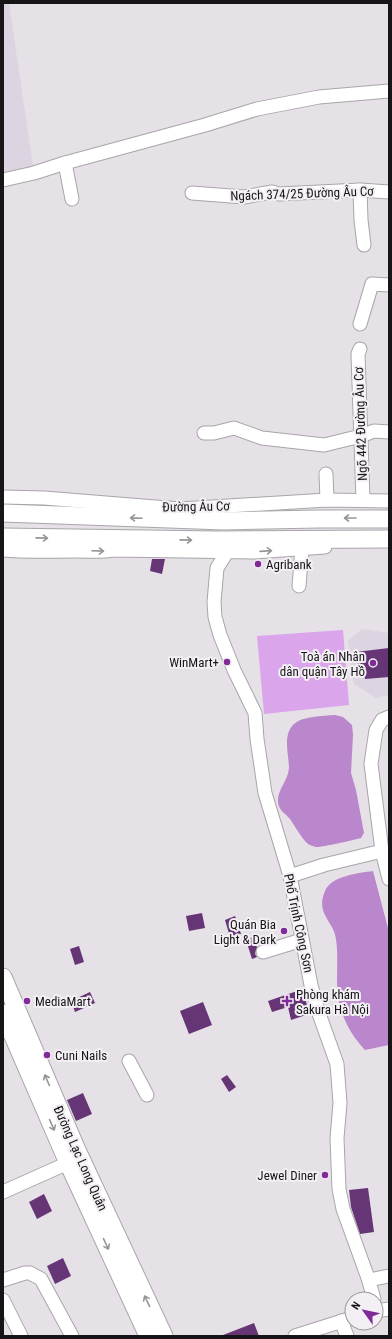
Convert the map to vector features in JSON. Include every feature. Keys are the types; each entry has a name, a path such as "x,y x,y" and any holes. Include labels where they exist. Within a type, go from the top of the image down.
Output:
{"main road":[{"name":"Đường Âu Cơ","path":"3,513 215,521 389,519"},
{"path":"215,521 221,546"},
{"path":"3,537 221,546 389,539"},
{"name":"Đường Lạc Long Quân","path":"3,977 76,1150 164,1336"},
{"name":"Đường Lạc Long Quân","path":"3,1013 68,1163 148,1336"}],"street":[{"path":"3,180 34,173 257,109 319,97 389,91"},
{"path":"65,163 72,199"},
{"path":"360,190 364,245"},
{"name":"Ngách 374/25 Đường Âu Cơ","path":"192,193 244,197 272,192 279,194 360,190 389,192"},
{"path":"360,324 372,284 389,286"},
{"name":"Ngõ 442 Đường Âu Cơ","path":"360,349 358,354 363,500"},
{"path":"204,433 214,433 234,428 262,438 324,445 361,436 374,431 389,432"},
{"path":"326,474 327,500"},
{"name":"Đường Âu Cơ","path":"3,497 44,498 180,509 327,500 389,501"},
{"path":"3,550 28,552 77,550 103,552 114,550 221,546 254,552 302,548 389,546"},
{"name":"Phố Trịnh Công Sơn","path":"221,546 217,568 214,602 215,617 220,635 234,670 255,713 257,739 265,793 290,876 311,985 318,1011 337,1064 340,1103 338,1138 339,1189 343,1209 373,1291"},
{"path":"299,586 302,548"},
{"path":"389,716 382,720 376,730 372,764 382,851 389,880"},
{"path":"290,876 324,865 382,851"},
{"path":"263,952 302,940"},
{"path":"129,1061 147,1094"},
{"path":"3,1192 68,1163"},
{"path":"3,1280 26,1273 30,1273 41,1279 72,1336"},
{"path":"369,1280 389,1276"},
{"path":"3,1300 21,1336"},
{"path":"295,1336 344,1320"}],"shaded area":[{"path":"3,3 9,3 34,173 3,180"},
{"path":"362,629 389,633 389,695 376,698 354,684 348,641"},
{"path":"343,630 349,705 264,714 257,636"},
{"path":"335,715 343,717 352,725 353,735 351,773 356,790 364,833 361,838 316,847 308,844 303,839 290,819 282,812 278,798 287,777 289,768 287,739 290,729 294,724 302,719"},
{"path":"373,871 389,932 389,1045 365,1050 348,1027 341,1010 337,992 337,955 335,933 322,906 325,891 333,882 346,876"}],"building":[{"path":"152,559 165,559 162,574 150,571"},
{"name":"Toà án Nhân dân quận Tây Hồ","path":"389,648 389,677 365,679 364,674 359,675 356,652"},
{"path":"202,913 205,928 189,931 186,916"},
{"path":"235,916 241,934 230,937 225,920"},
{"path":"253,937 257,947 255,954 257,957 252,959 246,940"},
{"path":"79,946 84,962 75,965 70,949"},
{"path":"303,989 309,1014 291,1020 288,1007 272,1012 268,1001"},
{"path":"90,992 95,1003 75,1012 71,1001"},
{"path":"203,1002 212,1025 189,1034 180,1011"},
{"path":"227,1075 236,1087 229,1092 221,1079"},
{"path":"83,1093 92,1114 76,1121 67,1100"},
{"path":"368,1188 374,1232 360,1234 351,1207 349,1190"},
{"path":"44,1194 52,1211 37,1219 29,1202"},
{"path":"63,1258 71,1276 55,1284 47,1266"},
{"path":"254,1323 259,1336 223,1336 223,1335"}],"place":[{"name":"Agribank","path":"258,564"},
{"name":"WinMart+","path":"227,662"},
{"name":"Toà án Nhân dân quận Tây Hồ","path":"373,663"},
{"name":"Quán Bia Light & Dark","path":"284,931"},
{"name":"MediaMart","path":"27,1001"},
{"name":"Phòng khám Sakura Hà Nội","path":"287,1001"},
{"name":"Cuni Nails","path":"47,1055"},
{"name":"Jewel Diner","path":"325,1175"}]}
